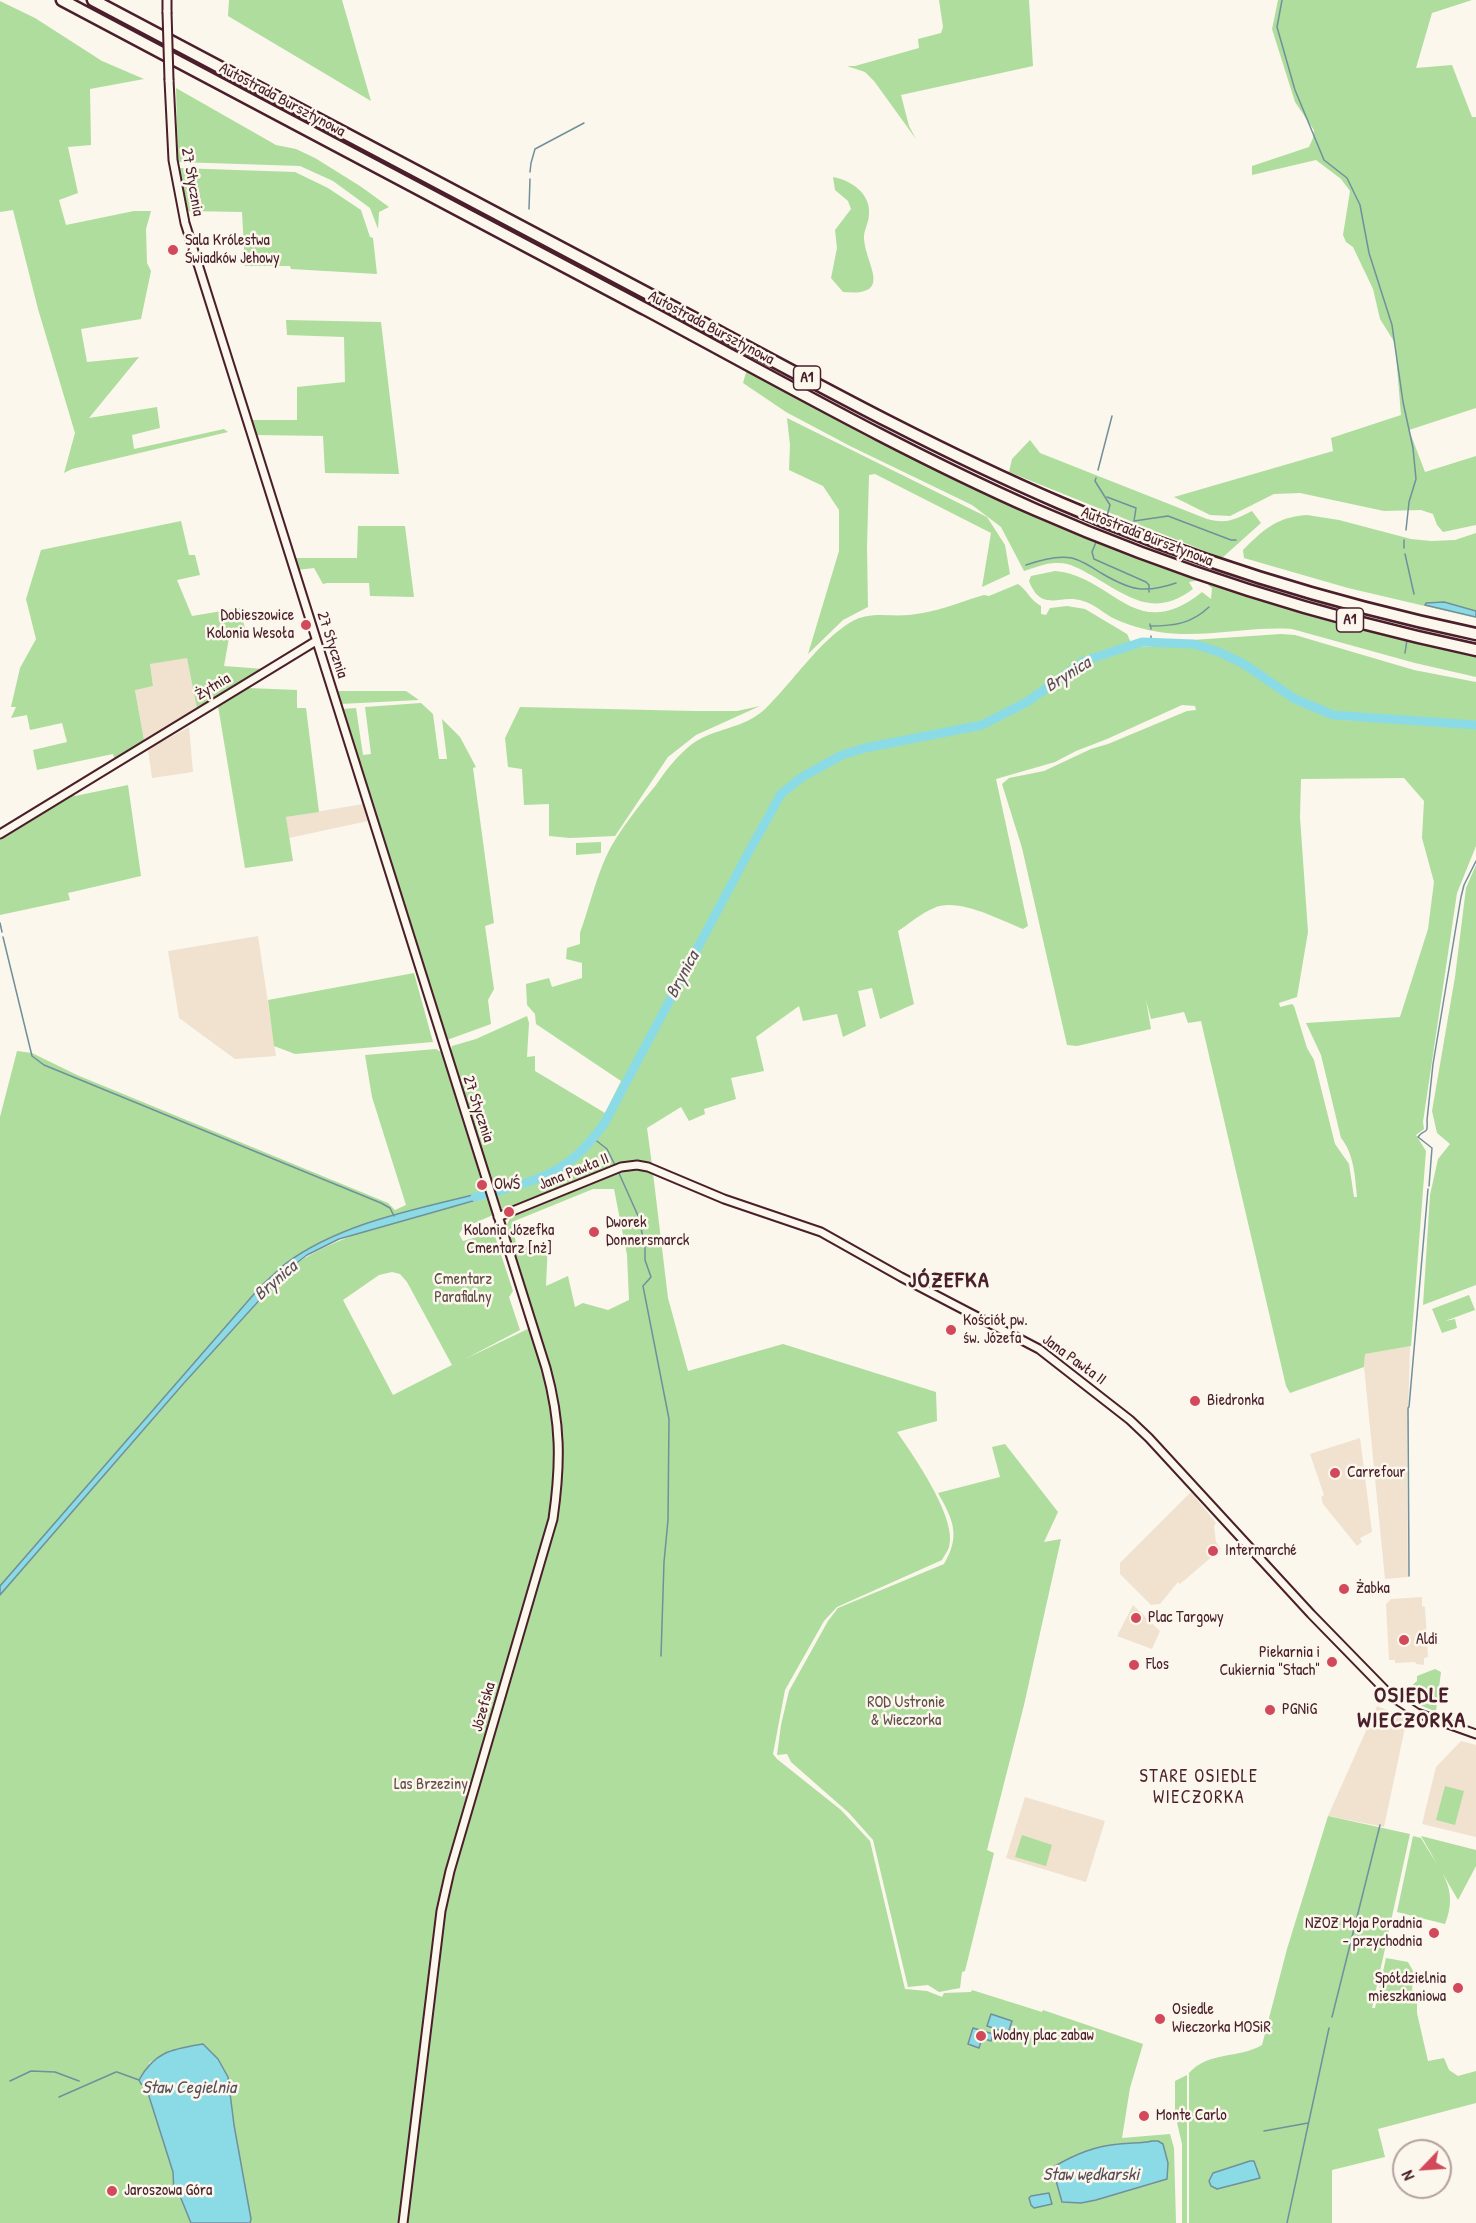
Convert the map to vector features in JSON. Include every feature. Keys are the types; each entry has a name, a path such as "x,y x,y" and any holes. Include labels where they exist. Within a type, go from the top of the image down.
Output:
{"highway":[{"name":"Autostrada Bursztynowa","path":"62,0 870,429 1028,506 1120,544 1241,588 1346,619 1476,650"},
{"name":"Autostrada Bursztynowa","path":"93,0 855,404 996,474 1101,520 1246,573 1370,609 1476,634"}],"street":[{"name":"27 Stycznia","path":"167,0 173,160 182,210 494,1203"},
{"name":"Żytnia","path":"0,834 316,641"},
{"name":"Jana Pawła II","path":"498,1217 621,1167 637,1165 648,1167 718,1196 820,1232 1050,1356 1149,1438 1304,1607 1390,1696 1417,1713 1476,1734"},
{"name":"Józefska","path":"403,2223 441,1911 450,1871 553,1519 559,1480 558,1423 553,1395 494,1203"}],"shaded area":[{"path":"187,657 197,709 144,740 135,689 153,686 150,664"},
{"path":"189,727 193,772 152,778 148,749"},
{"path":"363,804 368,821 289,838 286,817"},
{"path":"258,936 276,1056 235,1059 179,1018 168,951"},
{"path":"1410,1346 1407,1456 1408,1577 1385,1579 1364,1367 1365,1354"},
{"path":"1360,1438 1372,1532 1360,1538 1362,1542 1357,1546 1323,1504 1321,1497 1324,1495 1310,1454"},
{"path":"1191,1492 1216,1523 1214,1526 1216,1542 1221,1549 1180,1584 1178,1582 1160,1604 1151,1605 1120,1574 1120,1563"},
{"path":"1422,1597 1422,1606 1425,1607 1428,1657 1424,1658 1424,1665 1415,1662 1395,1663 1395,1660 1389,1660 1386,1604 1391,1599"},
{"name":"Plac Targowy","path":"1133,1605 1160,1631 1152,1649 1117,1636"},
{"path":"1377,1706 1407,1718 1384,1827 1328,1816"},
{"path":"1461,1741 1476,1745 1476,1837 1422,1824 1436,1767"},
{"path":"1025,1797 1105,1821 1086,1882 1006,1858"}],"green space":[{"path":"229,0 342,0 371,101 228,16"},
{"path":"939,0 1029,0 1033,66 901,95 909,126 916,139 874,81 865,72 847,66 855,66 919,48 918,39 941,33 943,27"},
{"path":"1278,0 1472,0 1432,13 1416,68 1452,65 1472,117 1476,117 1476,408 1409,430 1425,472 1476,456 1476,525 1443,532 1437,525 1433,514 1421,510 1384,511 1300,493 1274,494 1230,516 1210,515 1174,497 1333,451 1331,438 1401,415 1395,343 1380,319 1373,289 1353,247 1346,242 1343,235 1350,191 1341,179 1316,160 1252,175 1252,166 1309,147 1313,138 1314,130 1295,102 1272,29"},
{"path":"0,1 35,18 102,61 144,79 90,89 91,145 68,147 78,193 59,200 66,225 134,211 151,211 146,229 147,263 151,271 141,319 81,329 87,362 139,357 89,418 157,407 160,428 132,435 134,449 224,429 228,432 72,469 64,473 75,433 38,309 13,210 0,212"},
{"path":"176,88 276,145 296,149 315,158 360,186 389,207 379,212 378,229 370,208 333,181 300,166 178,162"},
{"path":"178,168 295,172 328,188 361,210 370,237 373,238 377,274 291,269 290,266 245,266 242,212 186,211"},
{"path":"833,177 846,181 858,189 867,200 869,207 864,237 873,284 869,289 859,292 843,292 831,278 837,248 835,230 851,209 848,201 835,190"},
{"path":"286,320 381,322 399,474 325,473 323,436 256,435 251,420 297,420 297,387 345,382 344,337 287,335"},
{"path":"747,369 913,457 1014,507 1200,580 1189,582 1193,589 1179,598 1153,603 1129,597 1074,566 1056,563 1024,571 1001,527 972,505 786,412 743,383"},
{"path":"787,418 987,517 1005,545 1010,574 982,587 991,533 875,474 869,475 868,607 843,620 808,654 839,551 839,510 823,486 789,470 790,445"},
{"path":"1030,440 1040,453 1207,519 1230,520 1252,511 1261,523 1222,558 1009,472 1012,459"},
{"path":"1307,515 1339,520 1411,539 1455,540 1476,533 1476,618 1348,588 1244,558 1243,550 1272,525 1287,518"},
{"path":"181,521 189,555 195,555 200,575 177,580 192,616 240,608 247,637 229,638 224,666 264,669 197,709 187,658 150,664 153,686 135,690 144,740 115,760 113,754 37,770 33,750 67,742 62,723 30,730 27,715 11,718 16,707 11,707 20,668 36,639 26,599 41,550"},
{"path":"358,526 405,526 414,597 370,596 369,583 323,584 314,568 297,570 293,558 357,558"},
{"path":"1055,571 1076,576 1126,604 1142,610 1159,612 1179,607 1202,592 1211,599 1212,588 1208,585 1210,584 1340,625 1476,655 1476,677 1415,663 1292,629 1176,634 1142,629 1115,619 1083,601 1046,600 1040,597 1029,581 1031,576"},
{"path":"1018,584 1041,606 1041,614 1046,615 1050,608 1067,606 1085,609 1127,634 1133,647 1193,646 1206,650 1243,665 1294,701 1318,713 1343,720 1476,727 1476,846 1457,893 1423,1122 1424,1129 1416,1135 1426,1151 1411,1346 1365,1354 1364,1367 1290,1393 1286,1386 1201,1021 1188,1023 1184,1012 1151,1019 1146,1000 1151,1029 1077,1046 1067,1045 1022,848 1002,784 1009,778 1044,771 1091,749 1187,711 1196,710 1195,706 1182,705 1055,762 996,779 1028,926 1023,929 979,911 955,905 944,905 929,910 898,931 914,1004 880,1019 872,988 858,991 866,1026 843,1037 837,1014 803,1021 799,1006 756,1037 764,1071 731,1078 736,1099 704,1109 705,1114 689,1121 681,1107 647,1128 652,1165 643,1163 521,1203 511,1209 498,1207 450,1053 452,1046 476,1039 527,1016 529,1023 527,1057 535,1056 535,1071 605,1113 621,1081 536,1024 535,1014 527,1005 526,984 549,978 552,987 582,978 582,963 566,959 567,948 580,944 580,933 599,873 615,840 668,768 692,744 757,716 828,640 851,622 872,615 918,614 984,595 989,596","holes":["1404,778 1424,801 1422,838 1434,882 1428,929 1400,1017 1306,1023 1321,1055 1341,1138 1351,1158 1357,1197 1354,1197 1349,1164 1335,1144 1314,1060 1307,1048 1294,1006 1292,1004 1280,1007 1279,1003 1297,997 1308,932 1300,817 1301,779"]},
{"path":"1295,635 1414,670 1476,682 1476,722 1375,716 1320,709 1297,698 1239,658 1192,640"},
{"path":"248,688 297,690 297,708 306,708 319,812 286,817 293,861 245,868 218,706"},
{"path":"336,691 406,691 419,700 340,704"},
{"path":"421,703 433,714 439,759 447,759 442,719 460,737 476,767 473,768 494,923 485,926 494,989 488,1000 491,1024 447,1040 342,709 356,708 363,755 371,754 365,707"},
{"path":"760,706 696,735 668,757 615,836 570,838 549,836 549,804 524,805 522,769 508,767 505,738 520,707 737,711"},
{"path":"128,785 141,876 68,893 70,900 0,915 0,838 73,793 75,796"},
{"path":"601,842 601,853 576,855 576,843"},
{"path":"1476,865 1476,1285 1423,1305 1430,1195 1438,1159 1450,1144 1437,1133 1432,1111 1455,977 1466,888"},
{"path":"414,973 433,1042 295,1054 274,1046 268,1000"},
{"path":"436,1049 441,1052 485,1192 362,1226 316,1246 285,1265 259,1289 0,1586 0,1117 17,1051 32,1053 77,1075 388,1203 395,1210 406,1205 372,1097 365,1055"},
{"name":"Las Brzeziny","path":"635,1169 653,1173 668,1298 688,1371 783,1344 936,1392 937,1421 897,1432 923,1471 941,1504 950,1535 948,1549 942,1560 837,1607 824,1621 785,1690 773,1754 841,1810 870,1841 905,1989 927,1991 942,1997 944,1993 971,1992 972,1990 1042,2012 1043,2010 1143,2044 1130,2088 1122,2138 1170,2134 1174,2148 1176,2223 250,2223 228,2077 218,2059 203,2044 169,2051 149,2063 146,2086 173,2172 174,2193 180,2196 191,2223 0,2223 0,1595 197,1369 291,1267 313,1253 361,1232 488,1198 493,1215 463,1228 459,1234 463,1241 494,1233 513,1291 509,1297 520,1330 465,1359 534,1326 508,1237 506,1227 510,1218 622,1172","holes":["593,1189 614,1189 627,1255 629,1300 608,1310 583,1303 575,1307 568,1276 546,1286 548,1241 517,1249 512,1222","392,1272 400,1274 407,1282 452,1365 393,1395 343,1300 379,1275"]},
{"path":"1469,1295 1475,1310 1445,1321 1455,1319 1457,1328 1442,1333 1432,1309"},
{"name":"ROD Ustronie & Wieczorka","path":"1005,1444 1058,1512 1044,1542 1061,1539 1024,1705 987,1850 994,1853 965,1971 962,1972 960,1988 939,1992 928,1985 908,1987 873,1840 849,1813 791,1762 787,1754 777,1755 789,1691 828,1621 838,1608 944,1564 954,1536 948,1511 938,1493 1000,1477 992,1447"},
{"path":"1435,1669 1441,1672 1436,1711 1434,1711 1408,1700 1409,1688 1417,1681 1417,1676"},
{"path":"1445,1786 1464,1791 1455,1825 1436,1820"},
{"path":"1328,1816 1410,1834 1372,2008 1375,2008 1386,1958 1408,1962 1413,1971 1412,1994 1409,1994 1408,2002 1417,2003 1417,2013 1428,2061 1444,2058 1449,2070 1458,2076 1476,2071 1476,2103 1378,2129 1385,2157 1332,2170 1332,2223 1189,2223 1189,2073 1205,2061 1262,2045 1287,1949"},
{"path":"1022,1835 1052,1845 1046,1866 1015,1857"},
{"path":"1413,1836 1421,1838 1449,1889 1449,1911 1445,1924 1397,1912"},
{"path":"1421,1836 1476,1850 1476,1866 1458,1900"},
{"path":"1187,2075 1187,2223 1182,2223 1182,2144 1175,2114 1175,2081"}],"water":[{"path":"1444,602 1476,611 1476,617 1425,605 1426,603"},
{"path":"485,1192 487,1197 339,1239 307,1255 286,1271 184,1383 0,1595 0,1586 261,1286 285,1264 331,1237 356,1227 407,1211"},
{"path":"991,2014 1012,2021 1008,2033 987,2026"},
{"name":"Wodny plac zabaw","path":"973,2028 993,2034 991,2041 982,2038 979,2048 968,2044"},
{"name":"Staw Cegielnia","path":"203,2044 218,2059 228,2077 250,2223 191,2223 180,2196 174,2193 173,2172 146,2086 139,2080 158,2057 174,2050"},
{"name":"Staw wędkarski","path":"1152,2141 1163,2144 1168,2163 1167,2179 1096,2200 1081,2203 1062,2202 1055,2177 1055,2166 1078,2154 1094,2149 1123,2143"},
{"path":"1254,2161 1260,2178 1217,2189 1211,2186 1209,2181 1213,2173"},
{"path":"1049,2193 1052,2204 1034,2208 1031,2205 1029,2198 1031,2196"}],"waterway":[{"path":"1282,0 1277,27 1295,90 1324,160 1347,178 1360,205 1369,253 1392,325 1403,402 1413,448 1416,479 1409,502 1406,530"},
{"path":"530,172 535,149 584,123"},
{"path":"529,209 530,179"},
{"path":"1098,470 1112,416"},
{"path":"1096,478 1095,481 1110,505 1107,516"},
{"path":"1107,497 1136,508 1134,521 1168,516 1236,540"},
{"path":"1404,540 1404,548"},
{"path":"1096,542 1092,552 1094,559 1146,582 1149,585 1149,592"},
{"path":"1405,554 1414,594"},
{"path":"1026,565 1049,558 1066,557 1087,564 1129,587 1146,589 1176,583"},
{"path":"1150,626 1182,623 1196,617 1209,607"},
{"path":"1150,624 1151,629"},
{"name":"Brynica","path":"1151,636 1151,643"},
{"path":"1405,653 1407,640"},
{"name":"Brynica","path":"475,1197 528,1182 554,1171 576,1156 594,1137 604,1124 781,794 802,777 842,755 865,748 982,725 1027,702 1084,661 1142,642 1194,644 1219,652 1244,664 1295,699 1333,715 1476,725"},
{"path":"1429,1186 1432,1148 1418,1137 1427,1128 1433,1064 1461,897 1464,885 1476,861"},
{"path":"0,923 2,932"},
{"path":"3,937 32,1056 44,1065 381,1203 390,1208 394,1216"},
{"path":"593,1138 607,1149 616,1167"},
{"path":"618,1171 639,1218 645,1260 651,1277 643,1286 669,1419 668,1520 664,1562 661,1656"},
{"path":"1409,1576 1408,1408 1428,1189"},
{"path":"1332,2017 1380,1825"},
{"path":"1287,2223 1329,2028"},
{"path":"10,2081 31,2071 55,2072 79,2081"},
{"path":"59,2097 116,2072"},
{"path":"117,2072 139,2080"},
{"path":"1264,2131 1308,2123"}],"place":[{"name":"Sala Królestwa Świadków Jehowy","path":"173,250"},
{"name":"Dobieszowice Kolonia Wesoła","path":"306,625"},
{"name":"OWŚ","path":"482,1185"},
{"name":"Kolonia Józefka Cmentarz [nż]","path":"509,1212"},
{"name":"Dworek Donnersmarck","path":"594,1232"},
{"name":"Kościół pw. św. Józefa","path":"951,1330"},
{"name":"Biedronka","path":"1195,1401"},
{"name":"Carrefour","path":"1335,1473"},
{"name":"Intermarché","path":"1213,1551"},
{"name":"Żabka","path":"1344,1589"},
{"name":"Plac Targowy","path":"1136,1618"},
{"name":"Aldi","path":"1404,1640"},
{"name":"Piekarnia i Cukiernia \"Stach\"","path":"1332,1662"},
{"name":"Flos","path":"1134,1665"},
{"name":"PGNiG","path":"1270,1710"},
{"name":"NZOZ Moja Poradnia - przychodnia","path":"1434,1933"},
{"name":"Spółdzielnia mieszkaniowa","path":"1458,1988"},
{"name":"Osiedle Wieczorka MOSiR","path":"1160,2019"},
{"name":"Wodny plac zabaw","path":"981,2036"},
{"name":"Monte Carlo","path":"1144,2116"},
{"name":"Jaroszowa Góra","path":"112,2191"}],"district":[{"name":"JÓZEFKA","path":"949,1281"},
{"name":"OSIEDLE WIECZORKA","path":"1412,1709"},
{"name":"STARE OSIEDLE WIECZORKA","path":"1199,1787"}],"park label":[{"name":"Cmentarz Parafialny","path":"463,1289"}]}
